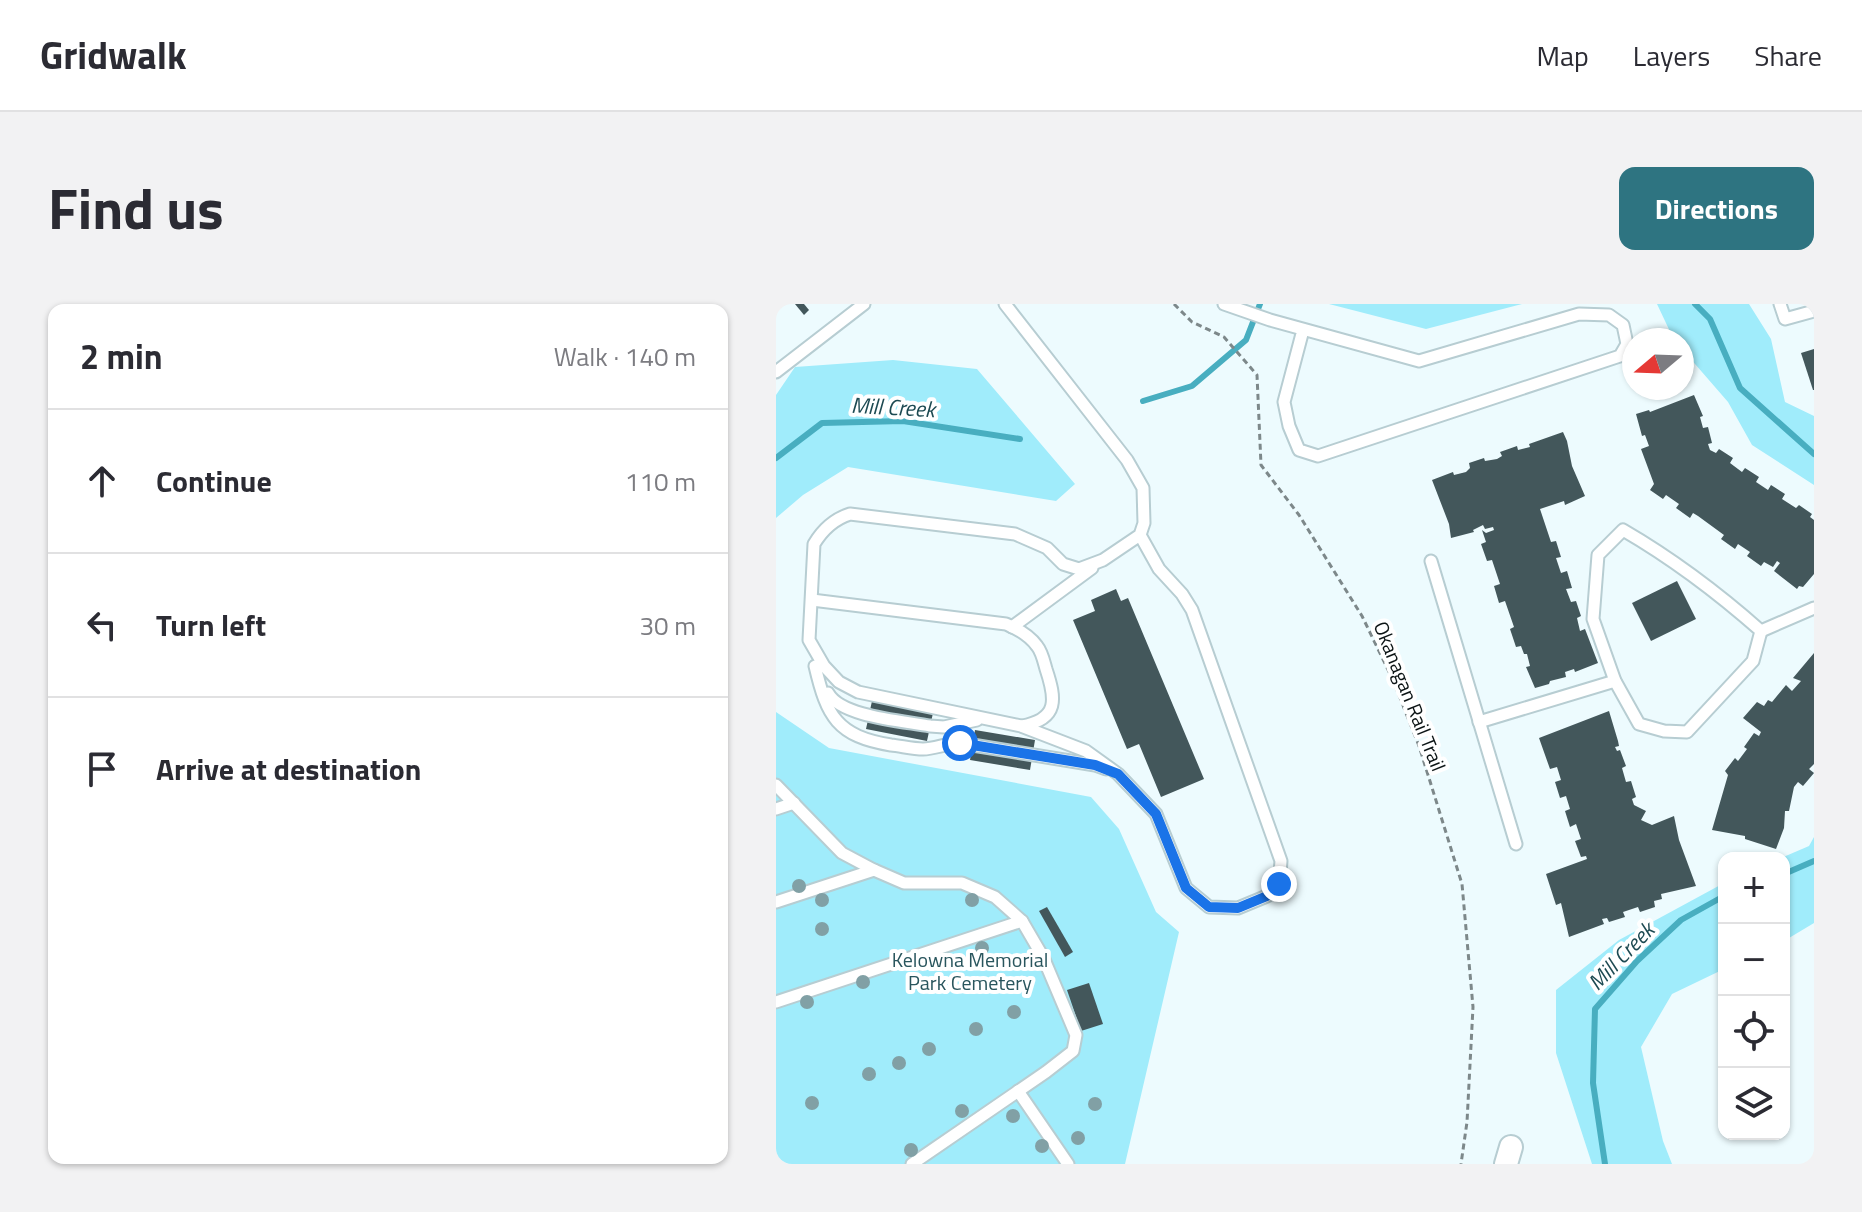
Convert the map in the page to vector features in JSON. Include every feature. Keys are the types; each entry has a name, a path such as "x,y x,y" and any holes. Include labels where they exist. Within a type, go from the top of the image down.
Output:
{"lane":[{"path":"776,372 864,304"},
{"path":"1005,304 1127,460 1143,488 1144,523 1140,535 1012,627"},
{"path":"1780,304 1785,319 1814,311"},
{"path":"1227,305 1303,330 1419,361 1579,314 1609,315 1623,325 1627,344 1620,356 1318,456 1299,450 1284,402 1303,330"},
{"path":"1103,560 1079,569 1063,564 1047,548 1015,534 850,514 839,518 821,532 814,544 809,640 820,688 830,710 842,728 859,737 924,749 960,743 1095,765 1118,774"},
{"path":"1623,530 1664,554 1726,600 1761,631 1753,661 1687,732 1664,731 1639,724 1615,681 1593,619 1598,555 1623,530"},
{"path":"809,640 824,666 839,682 858,692 1021,726 1086,751 1118,774 1156,814 1186,888 1209,907 1238,908 1267,896 1279,884 1281,861 1192,610 1159,569 1140,535"},
{"path":"1431,561 1516,844"},
{"path":"812,600 1006,624 1022,632 1038,647 1054,692 1053,705 1046,716 1035,723 1021,726"},
{"path":"1761,631 1814,608"},
{"path":"815,666 833,702 848,710 944,727 980,719"},
{"path":"1479,722 1615,681"},
{"path":"776,785 842,853 874,870 904,883 962,883 995,897 1022,921 1043,957 1076,1035 1073,1051 912,1164"},
{"path":"776,809 794,803"},
{"path":"776,902 874,870"},
{"path":"776,1002 1022,921"},
{"path":"1018,1091 1068,1164"}],"path":[{"name":"Okanagan Rail Trail","path":"1174,304 1192,322 1224,337 1257,375 1261,465 1299,515 1362,616 1393,680 1419,746 1462,884 1473,1007 1467,1122 1461,1164"}],"green space":[{"path":"1329,304 1522,304 1426,329"},
{"path":"1657,304 1749,304 1771,339 1785,402 1814,416 1814,485 1752,445 1728,402 1694,363 1694,328 1668,328"},
{"path":"893,360 977,369 1075,484 1056,501 848,467 803,495 776,518 776,395 795,367"},
{"name":"Kelowna Memorial Park Cemetery","path":"776,712 829,748 1091,797 1119,829 1156,912 1179,932 1125,1164 776,1164"},
{"path":"1814,837 1814,923 1790,937 1790,854 1809,846"},
{"path":"1718,886 1718,972 1672,994 1641,1047 1663,1141 1672,1164 1592,1164 1556,1053 1556,990 1619,940"}],"building":[{"path":"795,304 804,304 809,310 804,315"},
{"path":"1814,349 1814,390 1813,390 1801,353"},
{"path":"1694,395 1703,416 1700,417 1703,428 1708,427 1712,443 1708,444 1710,450 1716,453 1719,449 1733,458 1730,463 1742,472 1745,468 1759,477 1756,482 1768,490 1771,485 1785,494 1782,499 1812,514 1814,574 1803,587 1797,589 1774,571 1780,563 1777,561 1773,567 1764,562 1761,566 1747,556 1750,552 1738,544 1735,549 1721,539 1724,535 1698,516 1693,513 1690,518 1676,508 1679,504 1666,495 1663,499 1650,490 1654,484 1641,449 1649,446 1645,435 1642,436 1636,414 1681,400 1694,400"},
{"path":"1563,432 1572,466 1585,496 1565,505 1564,501 1540,509 1551,542 1556,541 1561,557 1556,558 1561,573 1567,571 1572,588 1566,589 1571,602 1576,601 1581,616 1577,618 1580,631 1585,629 1598,663 1575,672 1574,669 1565,672 1566,677 1535,688 1526,667 1530,666 1527,654 1521,646 1516,647 1510,629 1514,627 1505,601 1499,603 1494,586 1500,584 1492,560 1487,561 1481,544 1486,542 1482,530 1486,533 1494,530 1493,527 1485,529 1483,525 1474,532 1451,538 1449,524 1432,480 1453,472 1454,475 1466,472 1470,468 1469,463 1484,458 1485,461 1497,459 1502,456 1500,452 1517,446 1518,450 1530,447 1529,444"},
{"path":"1677,581 1696,619 1651,641 1632,603"},
{"path":"1116,589 1121,601 1128,598 1204,779 1161,797 1139,744 1127,749 1073,620 1095,611 1091,600"},
{"path":"1814,653 1814,764 1809,769 1814,773 1803,786 1798,782 1794,787 1776,849 1745,839 1745,836 1712,830 1728,775 1725,771 1735,758 1738,761 1754,733 1759,736 1761,732 1743,718 1757,702 1764,706 1768,700 1772,702 1786,685 1792,691 1801,681 1793,678"},
{"path":"872,701 933,713 927,741 866,729"},
{"path":"1609,711 1619,746 1615,747 1617,751 1620,750 1626,766 1622,768 1626,782 1631,781 1636,797 1632,799 1634,805 1646,811 1641,820 1652,825 1674,816 1679,840 1696,886 1661,894 1662,899 1654,901 1655,907 1640,912 1638,907 1623,912 1625,917 1609,922 1607,918 1602,919 1604,924 1569,937 1561,903 1556,905 1546,874 1587,859 1586,856 1581,857 1575,841 1581,839 1576,824 1570,827 1565,811 1570,809 1566,796 1560,798 1555,782 1561,780 1557,767 1550,769 1539,738"},
{"path":"975,730 1035,740 1030,770 970,760"},
{"path":"1047,907 1073,952 1065,957 1039,911"},
{"path":"1089,983 1103,1024 1081,1031 1067,990"}],"waterway":[{"name":"Mill Creek","path":"1143,401 1192,386 1246,340 1260,304"},
{"name":"Mill Creek","path":"1695,304 1710,319 1740,388 1814,454"},
{"name":"Mill Creek","path":"776,458 822,423 903,421 1020,439"},
{"name":"Mill Creek","path":"1790,871 1814,861"},
{"name":"Mill Creek","path":"1605,1164 1593,1083 1595,1009 1637,961 1681,920 1718,899"}],"route":[{"path":"960,743 1095,765 1118,774 1156,814 1186,888 1209,907 1238,908 1267,896 1279,884"}]}
